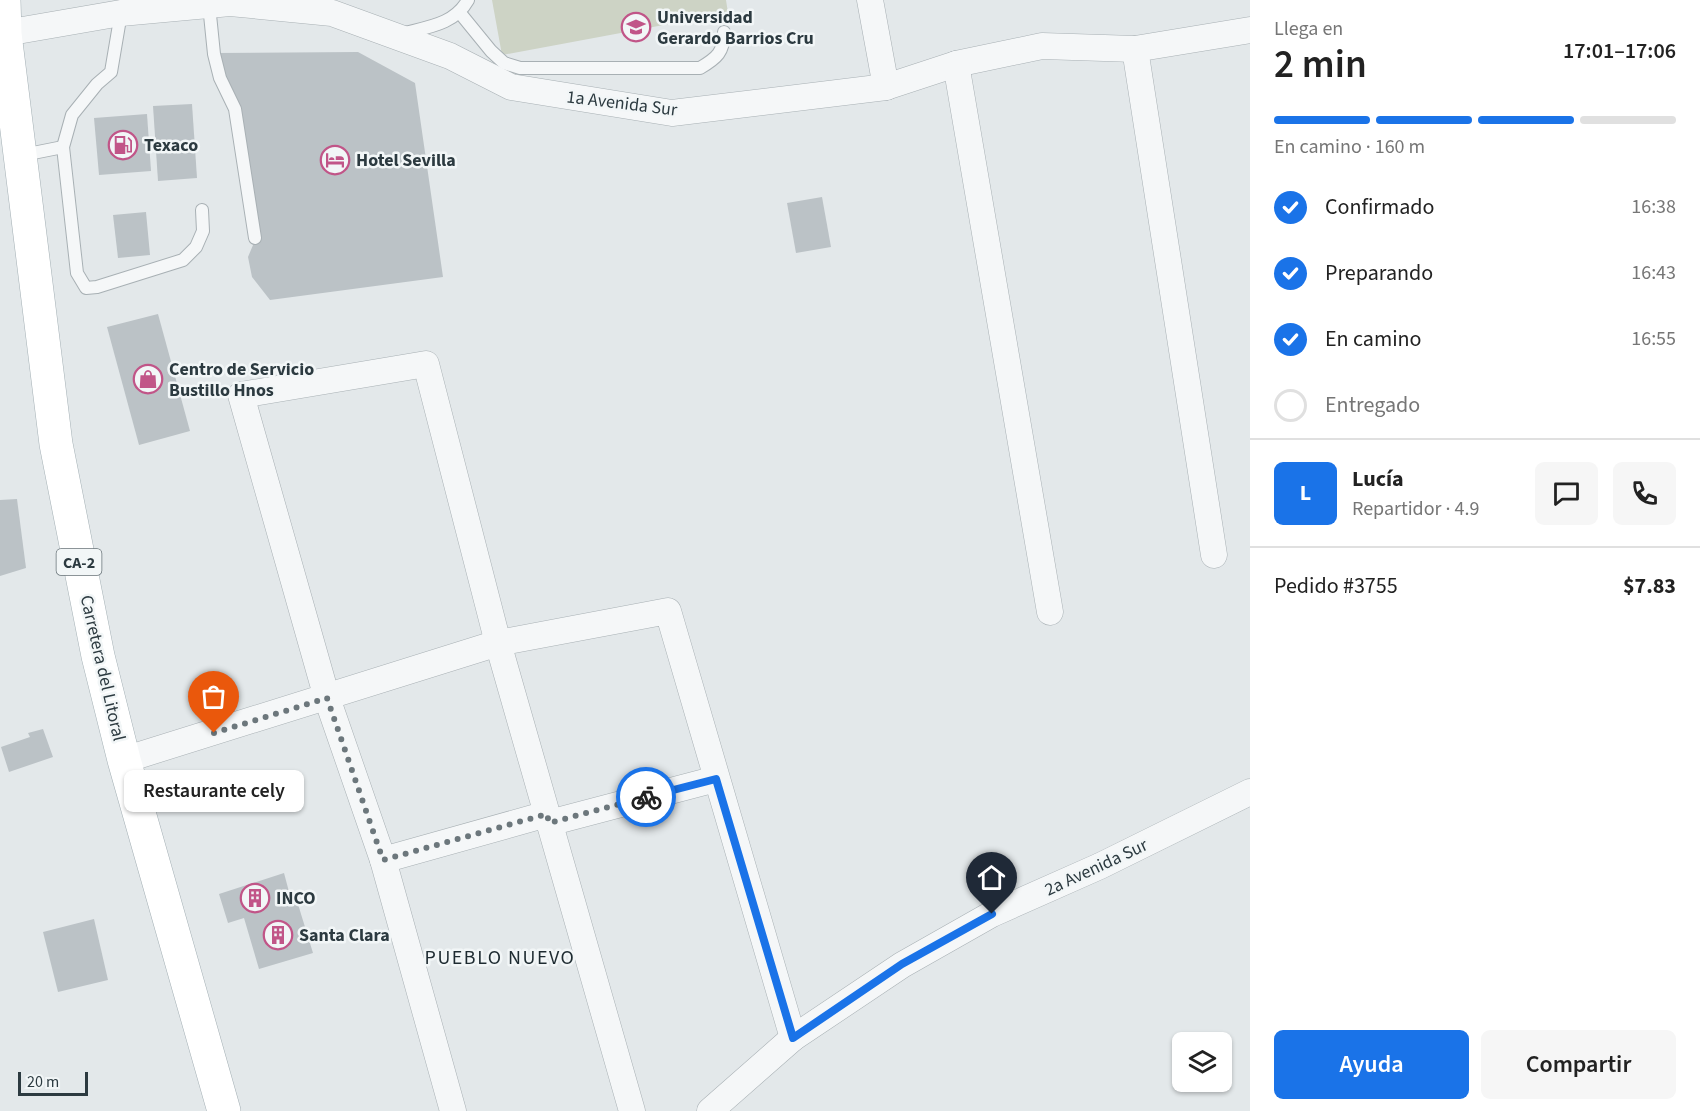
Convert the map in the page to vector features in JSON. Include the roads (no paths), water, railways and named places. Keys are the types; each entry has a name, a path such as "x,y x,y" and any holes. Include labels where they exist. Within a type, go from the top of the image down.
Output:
{"main road":[{"name":"Carretera del Litoral","path":"3,0 2,34 20,156 56,444 98,656 124,760 224,1111"}],"street":[{"path":"870,0 886,87"},
{"name":"1a Avenida Sur","path":"2,34 121,14 230,3 332,13 450,56 511,87 672,113 886,87 956,64 1042,46 1135,49 1250,30"},
{"path":"1135,49 1214,555"},
{"path":"956,64 1050,612"},
{"path":"453,1111 383,860 327,698 242,396 426,364 498,643 632,1111"},
{"path":"124,760 498,643 668,611 793,1038"},
{"path":"383,860 548,818 716,779"},
{"name":"2a Avenida Sur","path":"710,1111 793,1038 902,964 992,914 1100,866 1250,792"}],"lane":[{"path":"394,36 445,22 460,13 468,0"},
{"path":"209,5 216,62 220,78 235,109 255,238"},
{"path":"460,13 497,57 504,63 520,68 700,68 714,60 723,47 724,32"},
{"path":"121,14 111,72 97,84 72,115 63,147 77,273 86,288 97,287 183,260 196,247 203,231 202,210"},
{"path":"20,156 63,147"}],"place":[{"name":"Universidad Gerardo Barrios Cru","path":"636,27"},
{"name":"Texaco","path":"123,145"},
{"name":"Hotel Sevilla","path":"335,160"},
{"name":"Centro de Servicio Bustillo Hnos","path":"148,379"},
{"name":"Restaurante cely","path":"214,733"},
{"name":"INCO","path":"255,898"},
{"name":"Santa Clara","path":"278,935"}],"district":[{"name":"PUEBLO NUEVO","path":"500,957"}]}
